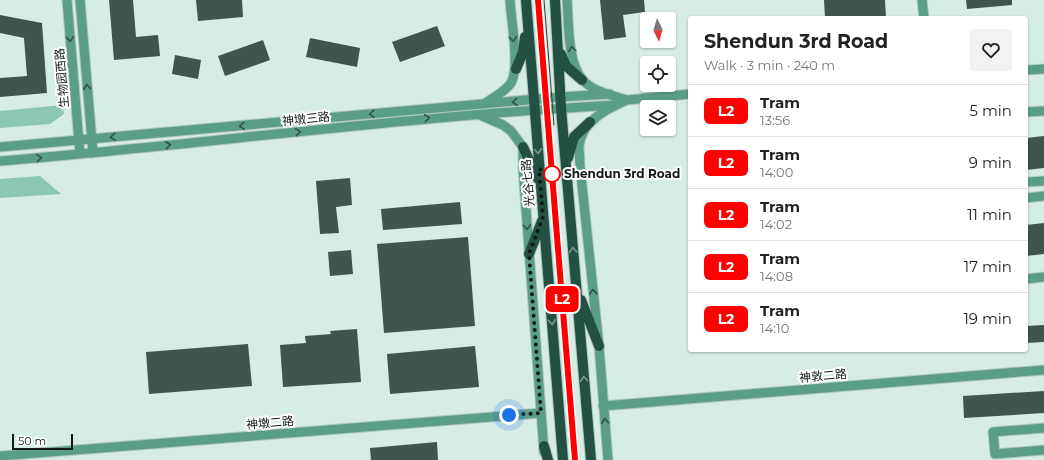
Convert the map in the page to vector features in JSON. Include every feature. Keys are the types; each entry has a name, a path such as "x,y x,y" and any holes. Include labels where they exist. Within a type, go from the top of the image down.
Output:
{"main road":[{"name":"光谷七路","path":"526,0 562,460"},
{"path":"556,0 561,103 567,182 591,460"},
{"path":"516,69 523,52 528,23"},
{"path":"559,49 566,66 582,80"},
{"path":"567,182 568,154 574,137 590,122"},
{"path":"523,147 541,184"},
{"path":"529,254 543,217"},
{"path":"576,288 599,346"},
{"path":"544,446 548,460"}],"street":[{"name":"生物园西路","path":"67,0 80,154"},
{"name":"生物园西路","path":"80,0 93,153"},
{"path":"483,105 511,84 516,69 510,0"},
{"path":"567,0 571,51 575,66 582,80 595,89 627,100"},
{"path":"922,0 924,16"},
{"path":"1028,70 1044,69"},
{"name":"神墩三路","path":"0,147 483,105 535,105 561,103 610,94"},
{"path":"608,460 599,346 579,145 590,122 605,109 627,100 688,94"},
{"name":"神墩三路","path":"561,103 616,105"},
{"name":"神墩三路","path":"0,161 93,153 433,117 479,114 535,105"},
{"path":"1028,112 1044,111"},
{"path":"479,114 503,125 511,131 523,147 523,169 545,460"},
{"path":"1028,182 1044,181"},
{"path":"1028,198 1044,196"},
{"path":"1028,279 1044,277"},
{"name":"神敦二路","path":"603,406 1044,370"},
{"name":"神墩二路","path":"0,456 541,413"},
{"path":"1044,428 993,432 995,454 1044,450"}],"green space":[{"path":"63,105 64,114 50,124 0,128 0,111"},
{"path":"40,176 61,194 0,198 0,179"}],"building":[{"path":"109,0 133,0 136,37 158,35 160,56 114,60"},
{"path":"196,0 242,0 243,17 198,21"},
{"path":"600,0 644,0 645,12 623,15 626,37 604,40"},
{"path":"824,0 885,0 886,16 825,16"},
{"path":"966,0 1012,0 1012,5 967,9"},
{"path":"0,15 42,23 47,93 0,97 0,78 27,76 24,38 0,33"},
{"path":"437,26 445,46 400,62 392,42"},
{"path":"310,38 360,48 357,67 306,57"},
{"path":"263,40 270,60 225,76 218,56"},
{"path":"175,55 201,60 198,79 172,74"},
{"path":"1044,136 1044,168 1028,170 1028,138"},
{"path":"350,178 352,205 336,207 339,233 320,234 316,181"},
{"path":"460,202 462,224 383,230 381,209"},
{"path":"1044,223 1044,254 1028,256 1028,225"},
{"path":"468,237 475,326 384,333 377,244"},
{"path":"351,250 353,274 330,276 328,252"},
{"path":"1044,325 1044,342 1028,343 1028,326"},
{"path":"357,329 361,382 283,387 280,345 306,343 305,336 331,334 330,331"},
{"path":"248,344 252,386 149,394 146,352"},
{"path":"475,346 479,387 390,394 387,354"},
{"path":"1044,391 1044,413 964,418 963,396"},
{"path":"437,442 438,460 371,460 370,448"}],"tram line":[{"path":"538,0 575,460"},
{"name":"L2","path":"538,0 575,460"},
{"path":"544,0 554,125"}],"place":[{"name":"Shendun 3rd Road","path":"552,174"}],"route":[{"path":"509,415 541,413 529,254 543,217 539,169 552,174"}]}
